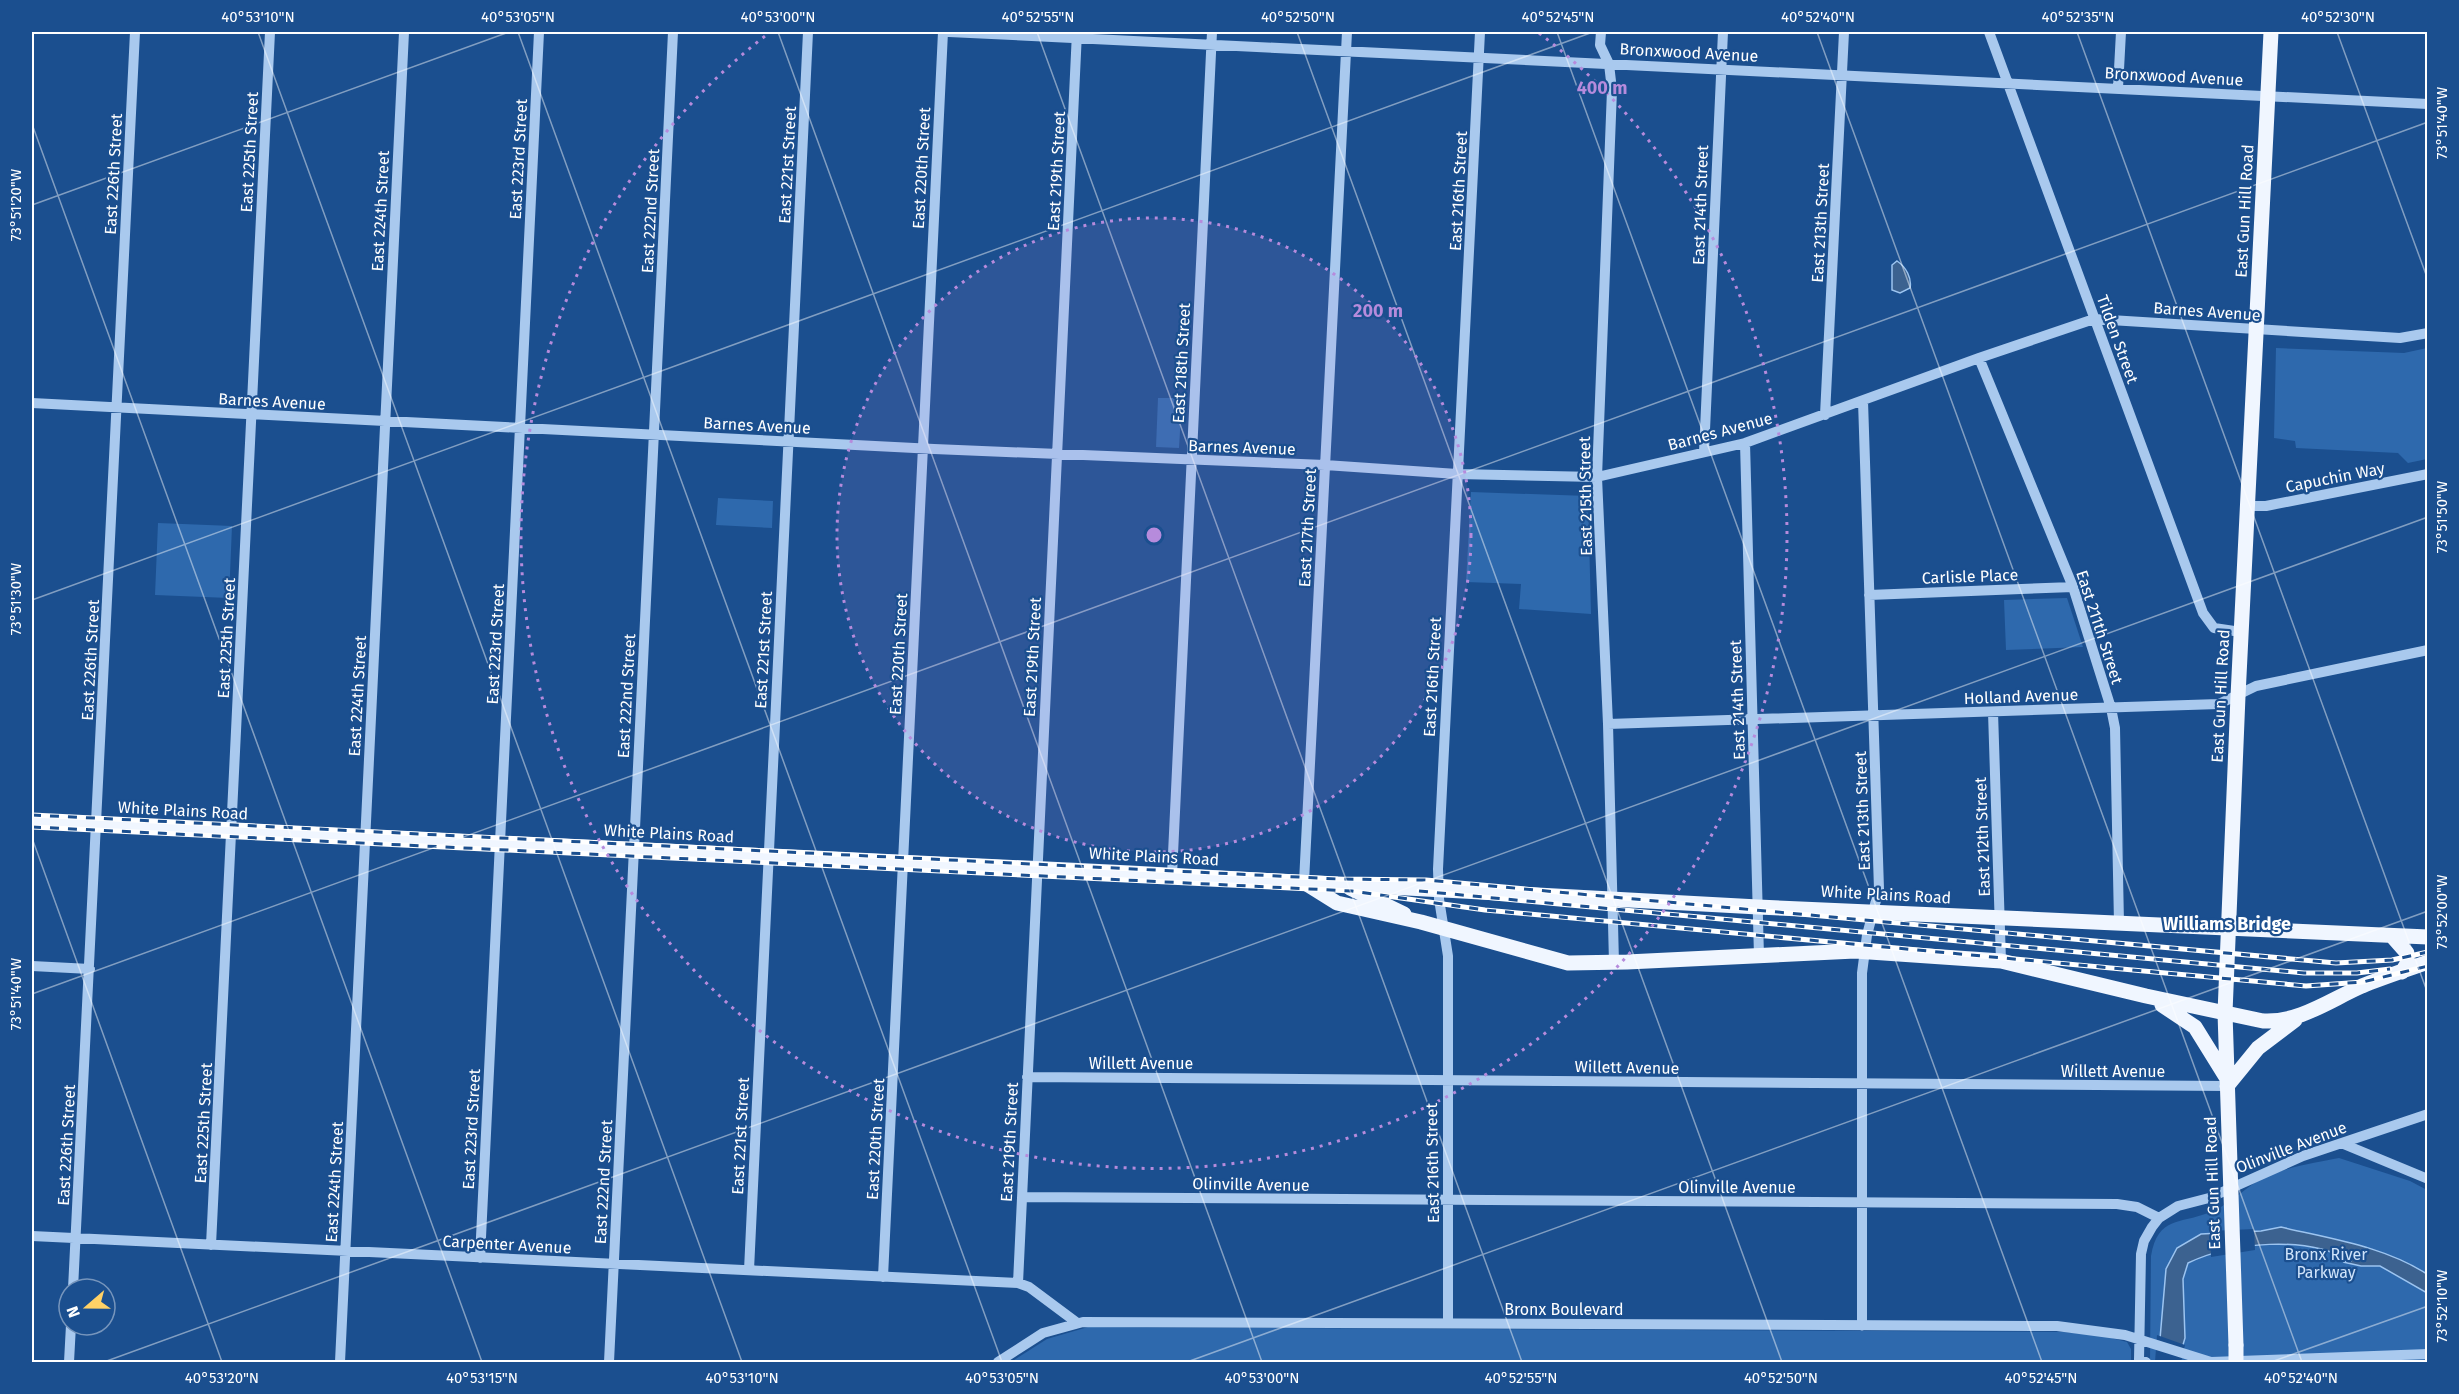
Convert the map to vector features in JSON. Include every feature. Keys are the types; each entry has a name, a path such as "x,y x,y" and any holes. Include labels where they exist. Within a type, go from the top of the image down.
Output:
{"main road":[{"name":"East Gun Hill Road","path":"2236,1362 2225,1013 2241,632 2271,32"},
{"name":"White Plains Road","path":"32,820 1304,882 1758,907 2427,937"},
{"name":"White Plains Road","path":"1304,882 1338,903 1421,922 1568,963 1614,963 1864,951 2001,961 2146,996 2271,1021 2283,1021 2305,1013 2427,962"},
{"name":"White Plains Road","path":"1342,884 1421,922"},
{"path":"2392,936 2408,953 2407,964 2402,972"},
{"path":"2146,996 2195,1027 2227,1082 2258,1048 2305,1013"}],"street":[{"name":"East 226th Street","path":"74,1277 98,824 135,32"},
{"name":"East 225th Street","path":"211,1245 270,32"},
{"name":"East 224th Street","path":"340,1362 404,32"},
{"name":"East 223rd Street","path":"480,1258 539,32"},
{"name":"East 222nd Street","path":"609,1362 632,947 634,850 673,32"},
{"name":"East 221st Street","path":"749,1270 808,32"},
{"name":"East 220th Street","path":"883,1277 943,32"},
{"name":"Bronxwood Avenue","path":"949,32 1077,35 1346,51 2427,104"},
{"name":"East 218th Street","path":"1172,876 1212,32"},
{"name":"East 217th Street","path":"1304,882 1347,32"},
{"name":"East 216th Street","path":"1448,1323 1446,1080 1448,956 1438,889 1480,32"},
{"name":"East 215th Street","path":"1601,32 1600,45 1609,64 1612,90 1598,477 1608,724 1614,963"},
{"name":"East 214th Street","path":"1704,452 1723,32"},
{"name":"East 213th Street","path":"1825,415 1845,32"},
{"name":"Tilden Street","path":"1989,32 2203,613 2214,628 2241,632"},
{"path":"2118,88 2121,32"},
{"name":"East 219th Street","path":"1018,1284 1077,35"},
{"name":"Barnes Avenue","path":"32,403 923,449 1325,465 1457,474 1598,477 1745,443 2094,319 2400,338 2427,333"},
{"name":"East 211th Street","path":"1979,358 2073,587 2111,708 2115,728 2119,923"},
{"name":"East 213th Street","path":"1862,1326 1864,951 1879,889 1863,401"},
{"name":"East 214th Street","path":"1745,443 1760,956"},
{"name":"Capuchin Way","path":"2247,506 2266,506 2427,474"},
{"name":"Carlisle Place","path":"1869,596 2073,587"},
{"name":"Holland Avenue","path":"1608,724 2219,704 2256,686 2427,650"},
{"name":"East 212th Street","path":"1993,712 2001,961"},
{"path":"32,966 90,969"},
{"name":"Willett Avenue","path":"1027,1077 1862,1085 2227,1082"},
{"name":"Olinville Avenue","path":"1022,1197 2126,1204 2159,1218 2178,1206 2209,1198 2303,1155 2427,1114"},
{"path":"2341,1143 2427,1179"},
{"path":"2146,1362 2139,1360 2141,1250 2147,1235 2159,1218"},
{"name":"Carpenter Avenue","path":"32,1236 1018,1284 1029,1287 1076,1323"},
{"name":"Bronx Boulevard","path":"998,1362 1034,1337 1076,1323 2066,1327 2104,1331 2216,1362 2427,1354"},
{"path":"69,1362 70,1337"}],"green space":[{"path":"2276,348 2404,353 2427,348 2427,459 2408,463 2398,453 2296,448 2295,441 2274,438"},
{"path":"1158,398 1182,398 1179,448 1156,447"},
{"path":"1471,492 1588,496 1591,614 1519,609 1521,584 1466,582"},
{"path":"718,498 773,501 772,528 716,525"},
{"path":"158,523 232,526 229,598 155,595"},
{"path":"2067,598 2083,647 2006,650 2004,600"},
{"name":"Bronx River Parkway","path":"2339,1158 2410,1181 2427,1190 2427,1362 2150,1362 2151,1256 2159,1234 2172,1224 2215,1210 2259,1180 2276,1172"},
{"path":"1088,1327 2064,1332 2104,1336 2127,1342 2131,1349 2131,1362 1011,1362 1047,1339"}],"shaded area":[{"path":"1897,261 1906,270 1910,280 1910,288 1900,293 1892,290 1892,265"},
{"path":"2281,1227 2356,1244 2410,1264 2427,1274 2427,1293 2380,1266 2361,1266 2343,1262 2350,1261 2313,1247 2269,1244 2226,1250 2188,1263 2183,1279 2185,1338 2178,1362 2158,1362 2166,1269 2177,1248 2201,1234 2261,1231"}],"pier":[{"path":"2254,1229 2255,1250 2211,1257 2210,1231"},
{"path":"2157,1335 2185,1345 2181,1362 2155,1362"}],"railway":[{"path":"32,815 1338,879 1426,880 2336,963 2392,960 2428,952"},
{"path":"32,827 1352,891 1485,910 2306,986 2363,982 2428,966"},
{"path":"1419,891 2304,973 2357,973 2390,969"}],"district":[{"name":"Williams Bridge","path":"2227,924"}]}
